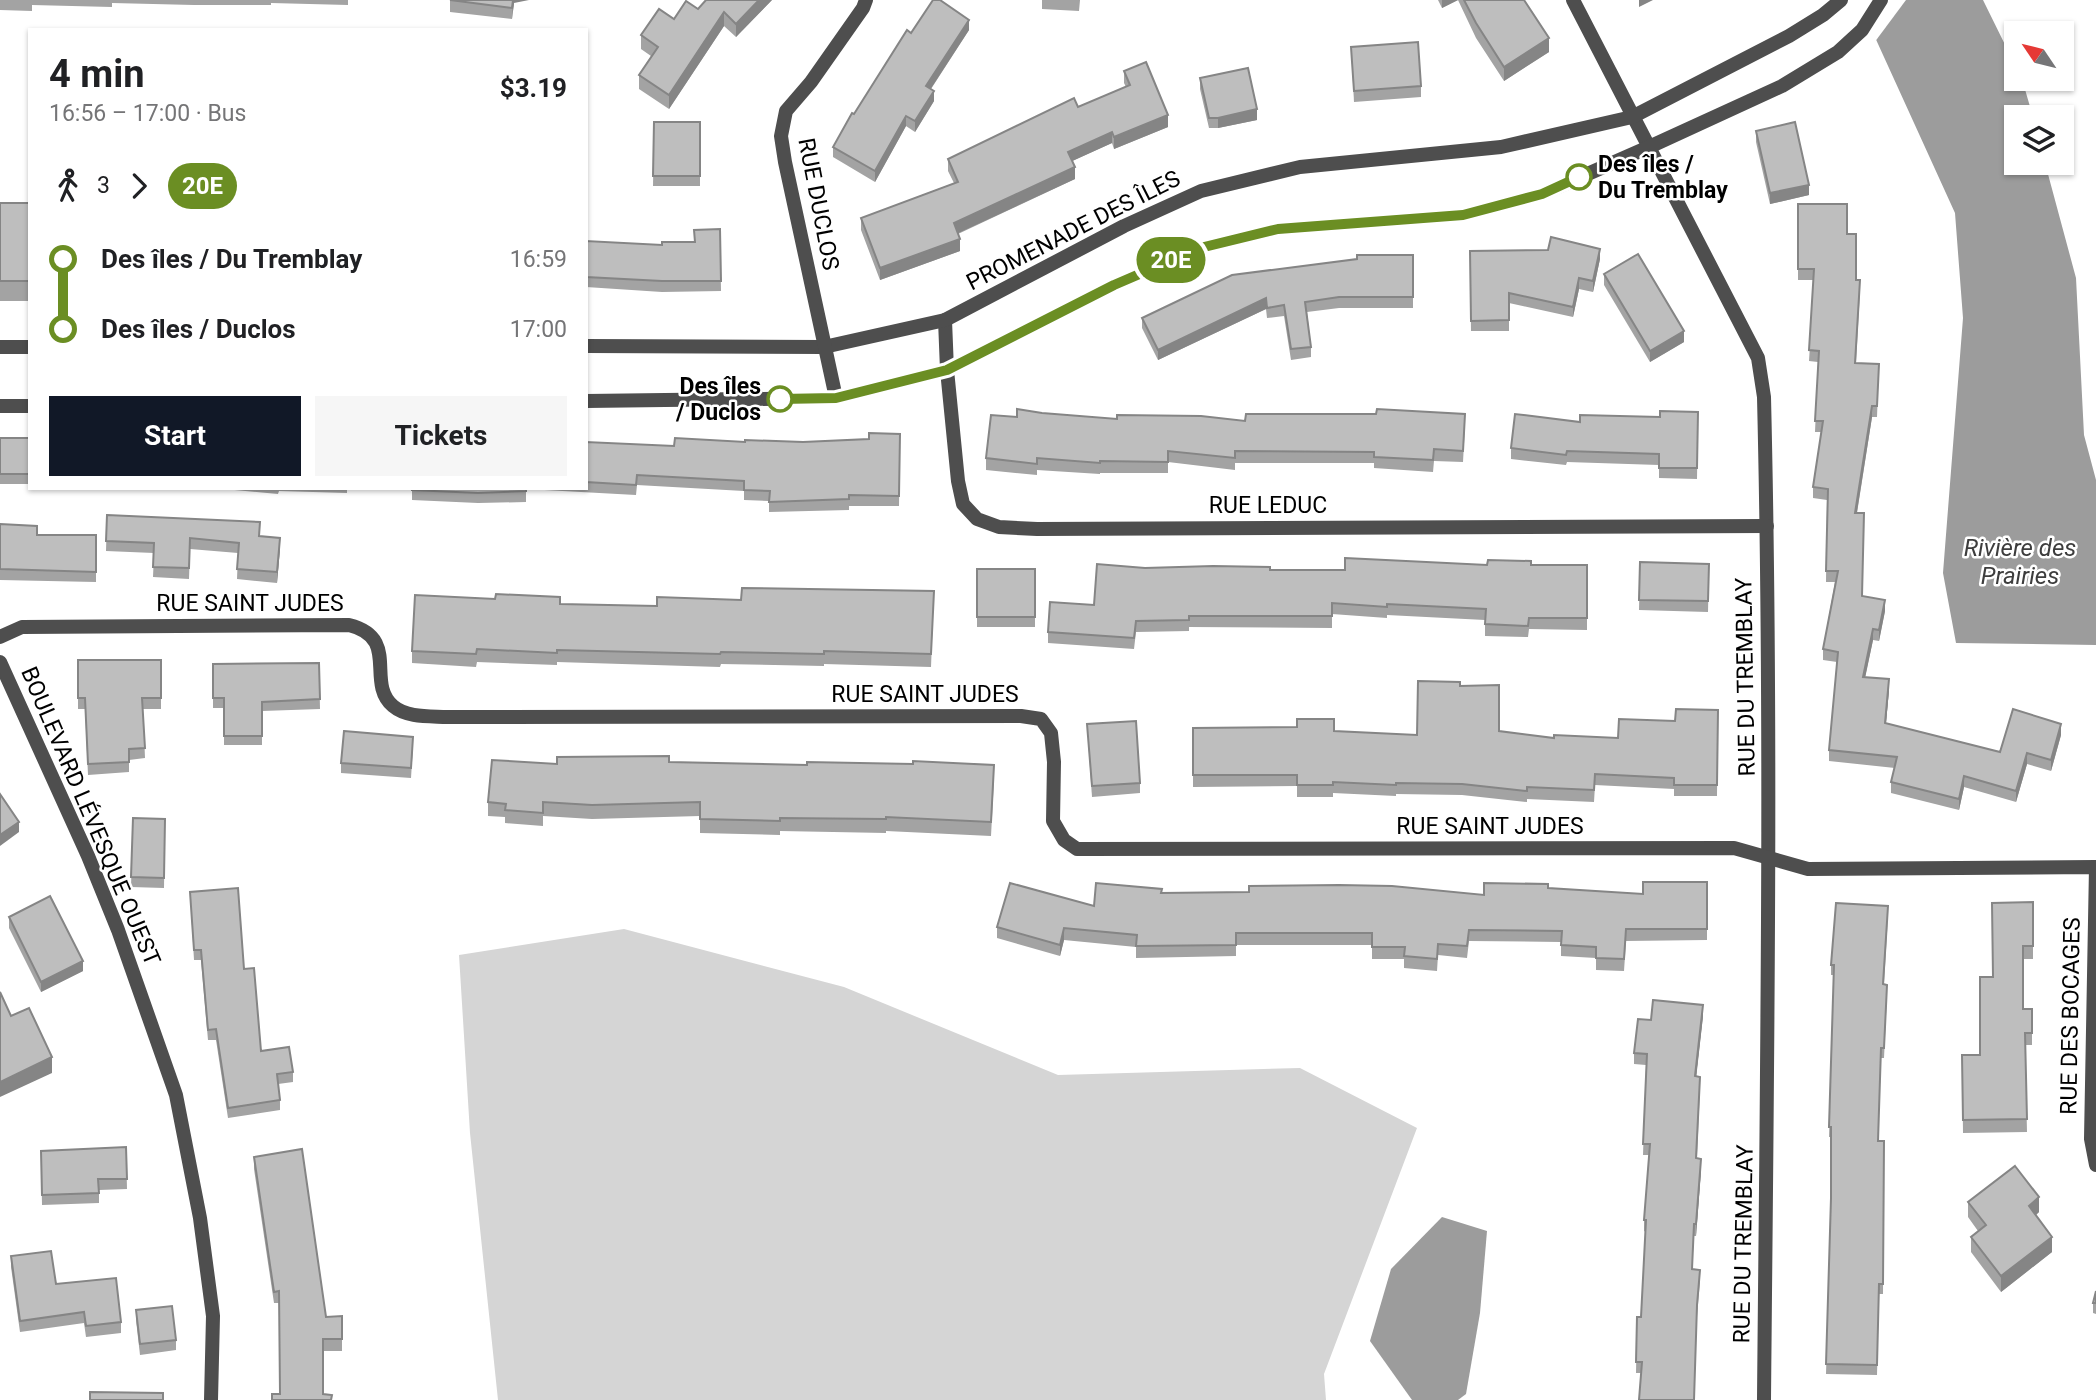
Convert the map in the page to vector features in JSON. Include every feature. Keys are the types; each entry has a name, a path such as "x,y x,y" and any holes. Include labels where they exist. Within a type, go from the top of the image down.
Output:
{"street":[{"name":"RUE DUCLOS","path":"836,398 781,136 786,111 811,82 866,0"},
{"name":"RUE DU TREMBLAY","path":"1573,0 1758,358 1764,397 1769,858 1764,1400"},
{"name":"PROMENADE DES ÎLES","path":"588,346 824,347 945,320 1124,226 1201,191 1300,167 1501,147 1632,117 1789,36 1841,0"},
{"path":"588,401 836,398 947,370 1114,285 1200,248 1278,229 1463,215 1542,194 1782,86 1838,52 1862,30 1881,0"},
{"name":"RUE LEDUC","path":"945,320 947,370 958,481 963,504 977,519 999,527 1767,526"},
{"path":"0,347 28,347"},
{"path":"0,406 28,406"},
{"name":"RUE SAINT JUDES","path":"0,637 22,627 349,625 363,628 370,633 380,657 382,690 393,706 413,715 1021,716 1041,719 1051,733 1054,762 1053,821 1064,840 1077,849 1734,848 1808,869 2096,867"},
{"name":"BOULEVARD LÉVESQUE OUEST","path":"0,662 88,856 176,1095 200,1218 213,1316 211,1400"},
{"name":"RUE DES BOCAGES","path":"2096,867 2091,1139 2096,1165"}],"shaded area":[{"path":"624,929 844,987 1058,1075 1300,1068 1417,1128 1324,1374 1326,1400 498,1400 470,1133 459,955"}],"water":[{"name":"Rivière des Prairies","path":"1858,0 1983,0 2004,43 2004,91 2025,91 2030,105 2004,105 2004,175 2048,175 2076,278 2084,435 2096,480 2096,645 1956,643 1943,573 1963,318 1955,213"},
{"path":"1442,1217 1487,1231 1480,1313 1466,1394 1458,1400 1412,1400 1370,1341 1391,1269"}],"pier":[{"path":"1855,0 1906,0 1874,43"}],"building":[{"path":"450,0 513,0 512,8"},
{"path":"706,0 759,0 736,24 724,12 669,95 639,75 658,47 641,35 659,9 674,19 686,1 698,9"},
{"path":"933,0 940,0 969,20 926,86 934,91 915,121 906,116 875,171 833,147 852,113 854,114 907,30 911,33"},
{"path":"1464,0 1524,0 1549,38 1504,67"},
{"path":"1418,42 1421,86 1354,91 1351,47"},
{"path":"1146,62 1168,115 1114,137 1112,132 1068,152 1075,167 954,223 960,239 880,268 861,218 958,182 948,159 1074,98 1078,107 1130,85 1124,71"},
{"path":"1248,68 1257,109 1209,118 1200,78"},
{"path":"654,122 700,122 700,176 653,176"},
{"path":"1795,122 1809,185 1770,193 1756,131"},
{"path":"0,203 28,203 28,281 0,281"},
{"path":"1798,204 1847,204 1847,234 1856,234 1856,280 1860,280 1855,363 1879,364 1877,406 1872,406 1855,513 1864,513 1862,596 1885,600 1879,630 1873,629 1863,677 1889,679 1885,723 2000,752 2013,709 2061,724 2051,760 2027,753 2016,791 1964,776 1959,799 1891,782 1897,757 1829,750 1838,652 1823,649 1838,571 1826,571 1828,489 1813,487 1823,421 1815,421 1819,351 1809,350 1814,269 1798,269"},
{"path":"720,229 721,281 588,277 588,241 662,245 662,242 695,242 694,230"},
{"path":"1551,237 1600,249 1593,281 1579,278 1573,307 1509,293 1509,320 1471,321 1470,251 1548,250"},
{"path":"1638,254 1684,331 1650,351 1604,274"},
{"path":"1357,255 1413,255 1413,297 1339,297 1305,302 1311,347 1291,349 1284,305 1267,308 1266,298 1158,350 1142,318 1232,275 1357,259"},
{"path":"1017,409 1117,419 1117,415 1201,416 1245,421 1246,414 1376,414 1377,409 1465,414 1463,451 1434,449 1433,460 1374,457 1374,452 1235,451 1235,458 1168,451 1168,462 1100,463 1037,458 1037,464 986,458 991,415 1017,417"},
{"path":"1660,411 1698,412 1697,468 1659,468 1659,454 1567,451 1566,455 1511,448 1515,414 1580,422 1580,415 1660,417"},
{"path":"869,433 900,434 899,496 849,495 849,499 769,502 770,491 744,490 744,481 637,475 636,485 588,482 588,442 674,446 675,438 745,442 869,439"},
{"path":"0,438 28,438 28,474 0,474"},
{"path":"412,490 526,490 478,493"},
{"path":"107,515 260,522 259,536 280,538 277,572 237,569 239,543 190,538 189,568 153,567 154,543 106,541"},
{"path":"0,524 37,526 37,535 96,535 96,572 0,569"},
{"path":"1345,558 1487,565 1488,560 1531,561 1531,565 1587,565 1587,618 1529,618 1528,626 1485,624 1486,609 1332,603 1332,616 1189,616 1189,620 1136,621 1134,638 1048,632 1050,602 1094,605 1097,564 1145,568 1213,566 1270,567 1270,570 1345,570"},
{"path":"1640,562 1709,564 1708,601 1639,600"},
{"path":"977,569 1035,569 1035,617 977,617"},
{"path":"742,588 934,591 931,654 824,651 824,654 720,654 557,650 557,653 477,649 476,654 412,651 415,595 495,599 496,594 560,597 560,604 657,606 657,597 741,600"},
{"path":"78,660 161,660 161,698 142,698 145,748 129,749 129,762 88,764 85,698 78,698"},
{"path":"319,663 320,699 262,702 262,736 224,736 224,698 213,698 213,664"},
{"path":"1418,681 1460,682 1460,686 1499,685 1499,731 1554,738 1554,735 1618,738 1619,719 1675,721 1676,709 1718,710 1717,785 1674,785 1674,778 1595,774 1594,790 1527,787 1527,791 1462,784 1333,782 1333,785 1297,785 1297,775 1193,775 1193,728 1297,727 1297,719 1334,719 1334,731 1417,735"},
{"path":"1136,721 1140,783 1092,786 1087,724"},
{"path":"344,731 413,737 411,768 341,763"},
{"path":"669,756 669,762 807,765 807,762 913,764 913,761 994,765 991,822 886,817 780,818 780,821 700,819 700,802 592,805 543,802 543,813 505,810 506,804 488,802 492,760 557,764 557,757"},
{"path":"0,794 19,822 0,835"},
{"path":"133,818 165,819 164,878 131,877"},
{"path":"1643,882 1707,882 1707,929 1626,929 1624,959 1596,958 1596,947 1561,945 1562,931 1469,930 1467,946 1438,944 1437,959 1404,956 1405,947 1372,947 1372,933 1236,933 1236,945 1136,946 1137,935 1064,928 1060,945 997,927 1010,883 1094,906 1096,883 1162,889 1161,893 1249,892 1249,886 1339,885 1392,886 1484,895 1484,883 1548,884 1548,888 1643,894"},
{"path":"238,888 244,969 254,968 261,1051 289,1047 293,1072 277,1074 280,1100 228,1108 216,1029 208,1030 201,950 194,950 190,892"},
{"path":"50,896 83,961 41,982 9,917"},
{"path":"2033,902 2033,946 2023,946 2023,1009 2032,1009 2032,1033 2025,1033 2027,1119 1963,1120 1962,1055 1980,1055 1980,977 1993,977 1992,903"},
{"path":"1836,903 1888,906 1883,984 1887,985 1884,1048 1881,1048 1878,1141 1884,1141 1883,1284 1879,1284 1877,1365 1826,1364 1834,965 1831,965"},
{"path":"0,992 11,1016 29,1008 52,1057 0,1082"},
{"path":"1653,1000 1703,1005 1695,1076 1700,1077 1696,1158 1701,1159 1692,1269 1700,1270 1694,1400 1639,1400 1642,1362 1636,1362 1637,1317 1641,1317 1650,1144 1643,1144 1647,1054 1634,1053 1638,1019 1651,1020"},
{"path":"126,1147 127,1179 98,1179 99,1193 42,1195 41,1151"},
{"path":"302,1149 326,1317 342,1316 342,1339 323,1339 323,1394 332,1395 331,1400 272,1400 272,1394 280,1394 279,1291 274,1292 254,1157"},
{"path":"2015,1166 2039,1197 2029,1206 2052,1237 2001,1276 1971,1237 1986,1225 1968,1202"},
{"path":"51,1251 56,1284 116,1278 121,1322 86,1326 84,1312 20,1321 11,1256"},
{"path":"172,1306 176,1340 140,1344 136,1310"},
{"path":"90,1392 163,1393 163,1400 90,1400"}],"bus line":[{"name":"20E","path":"780,399 836,398 947,370 1114,285 1200,248 1278,229 1463,215 1542,194 1579,177"}],"place":[{"name":"Des îles / Du Tremblay","path":"1579,177"},
{"name":"Des îles / Duclos","path":"780,399"}]}
